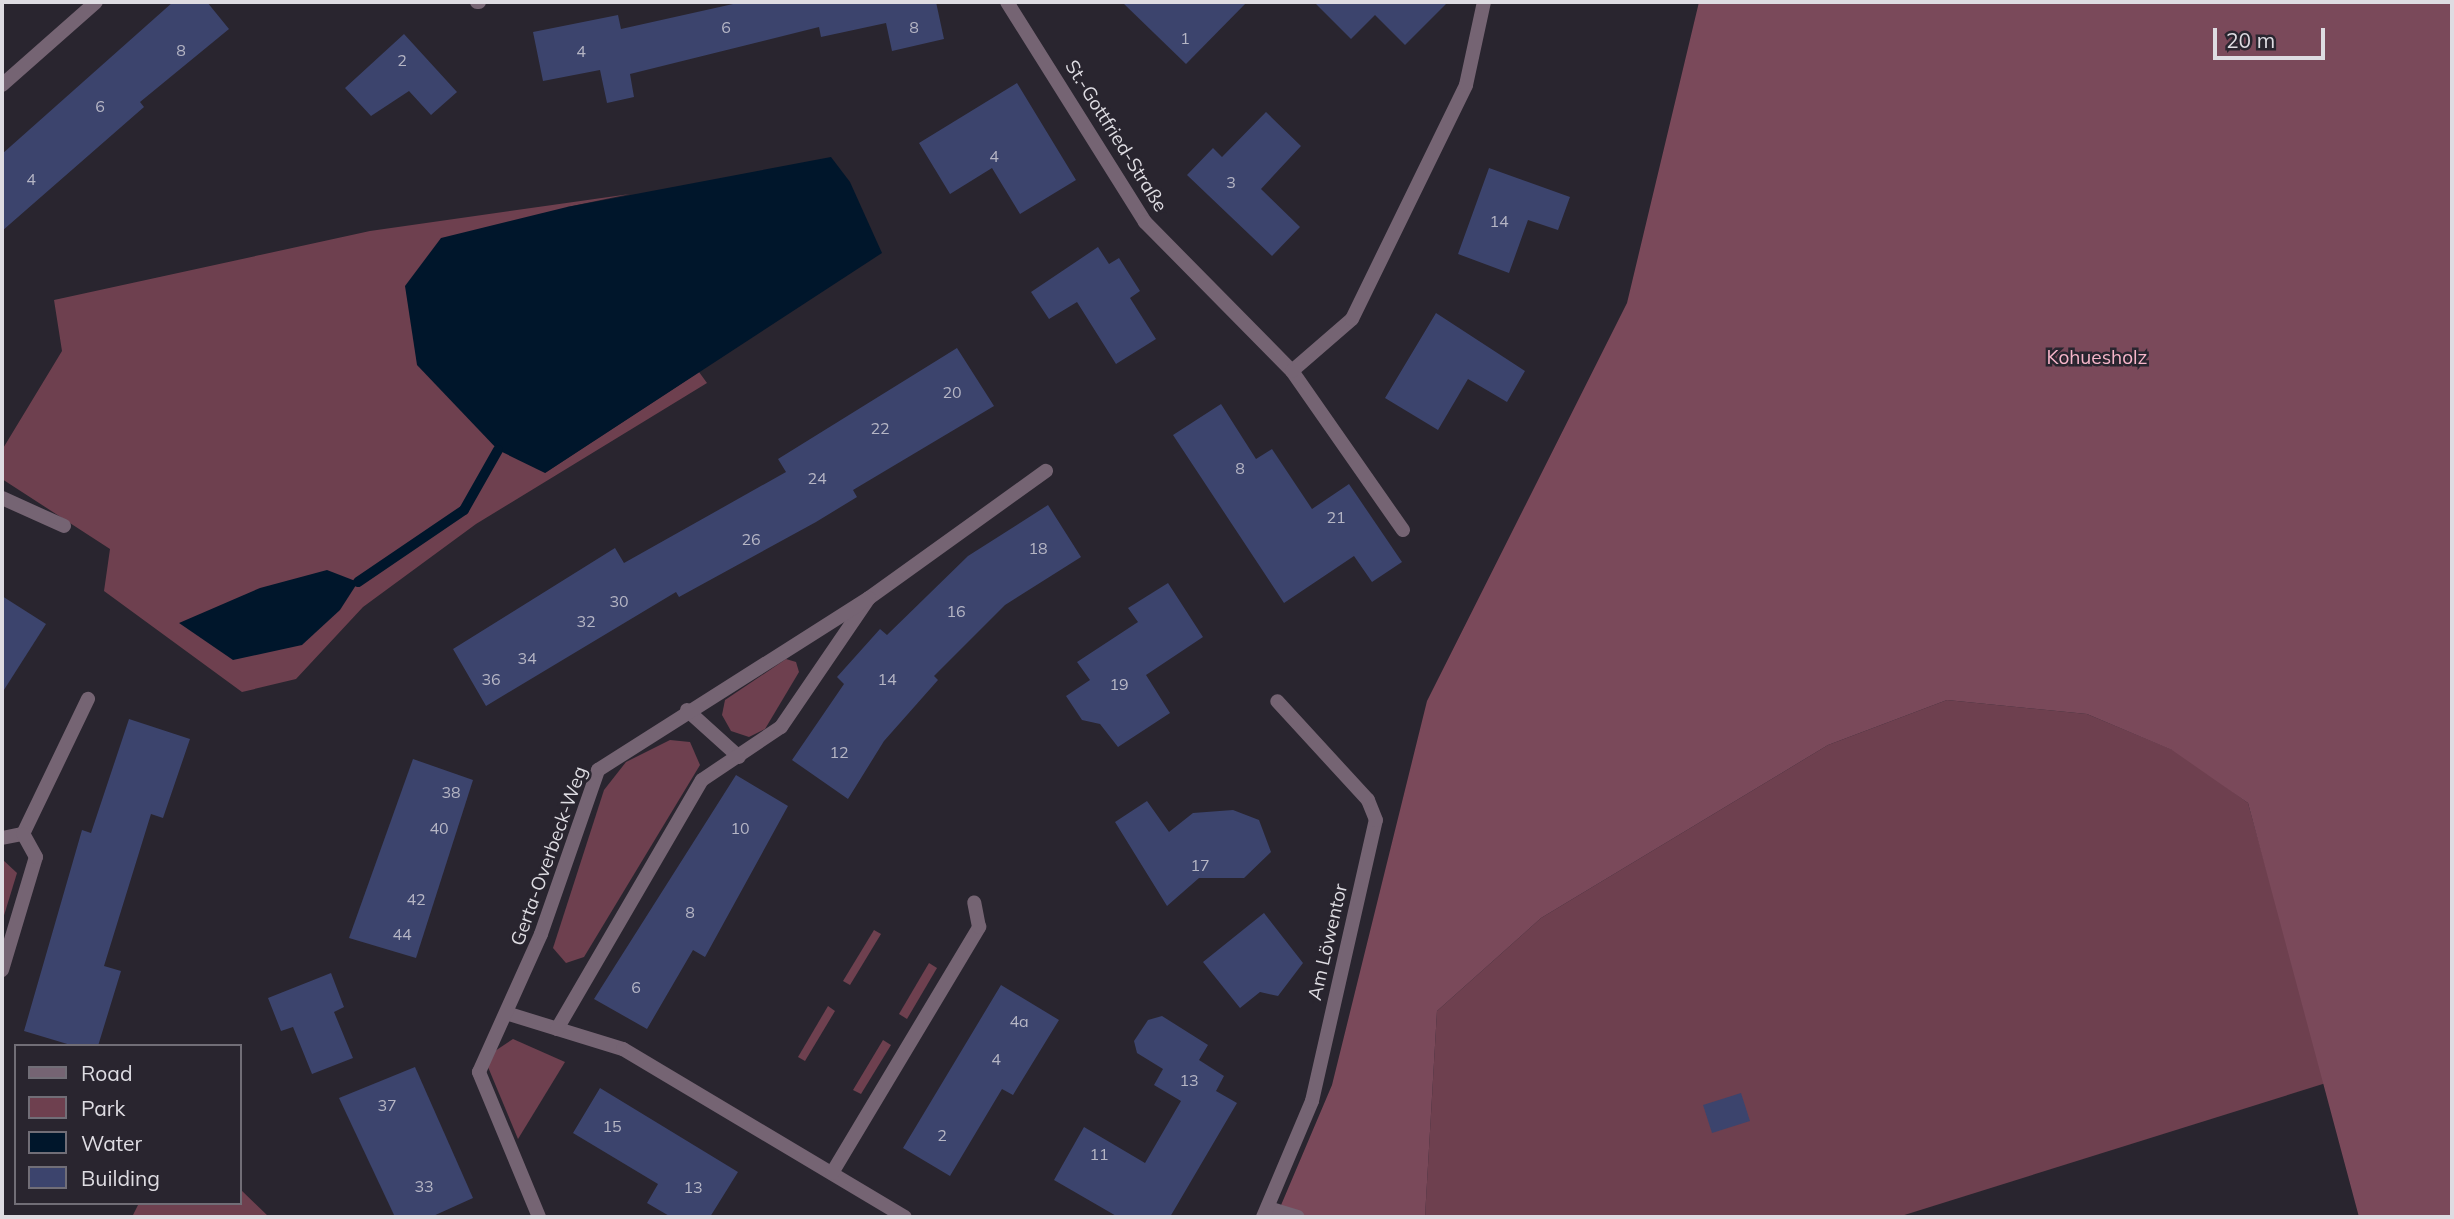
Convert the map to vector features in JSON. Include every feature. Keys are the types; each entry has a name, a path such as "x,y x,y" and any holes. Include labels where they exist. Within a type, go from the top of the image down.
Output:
{"street":[{"path":"2,85 96,2"},
{"name":"St.-Gottfried-Straße","path":"1007,2 1145,222 1292,371 1403,530"},
{"path":"1292,371 1352,319 1466,85 1484,2"},
{"name":"Gerta-Overbeck-Weg","path":"539,1217 480,1086 483,1058 509,1014 598,771 687,710 869,597 1046,471"},
{"path":"2,498 64,526"},
{"name":"Gerta-Overbeck-Weg","path":"557,1029 702,780 780,727 869,597"},
{"path":"23,834 88,699"},
{"name":"Am Löwentor","path":"1266,1213 1312,1101 1376,820 1368,800 1277,701"},
{"path":"687,710 738,757"},
{"path":"2,838 23,834"},
{"path":"2,970 36,857 23,834"},
{"path":"832,1173 979,927 974,902"},
{"path":"509,1014 623,1049 905,1217"},
{"path":"1266,1213 1298,1217"}],"green space":[{"name":"Kohuesholz","path":"1699,2 2452,2 2452,1217 2359,1217 2248,803 2172,750 2087,714 1947,700 1828,745 1541,918 1437,1011 1425,1217 1276,1217 1332,1085 1427,701 1627,303"},
{"path":"630,194 567,207 545,473 699,372 707,383 476,524 363,607 296,679 242,692 104,591 110,549 2,479 2,450 62,351 54,300 370,231"},
{"path":"786,659 796,662 799,672 765,729 749,737 731,731 722,715 725,700"},
{"path":"1947,700 2087,714 2180,753 2248,803 2326,1083 1898,1217 1425,1217 1437,1011 1541,918 1828,745"},
{"path":"670,740 690,742 700,765 584,957 566,963 553,948 604,790 626,762"},
{"path":"2,859 17,873 2,922"},
{"path":"874,930 881,934 850,985 843,981"},
{"path":"929,963 937,968 907,1019 899,1014"},
{"path":"828,1006 835,1011 805,1061 798,1057"},
{"path":"513,1039 565,1062 518,1139 488,1067 495,1051"},
{"path":"883,1040 891,1045 861,1094 853,1090"},
{"path":"242,1191 269,1217 132,1217 138,1205 242,1205"}],"water":[{"path":"831,157 850,182 882,253 545,473 498,450 417,365 405,286 441,238 567,207"},
{"path":"327,570 358,582 340,610 302,645 233,660 179,623 260,588"}],"building":[{"path":"173,2 207,2 229,29 140,102 144,107 2,231 2,154"},
{"path":"742,2 936,2 944,39 892,51 886,23 821,37 819,27 630,74 634,97 607,103 600,70 543,81 533,32 618,15 621,29"},
{"path":"1122,2 1247,2 1186,64"},
{"path":"1314,2 1448,2 1405,45 1375,15 1351,39"},
{"path":"404,34 457,92 431,115 409,91 371,116 345,88"},
{"path":"1017,83 1076,180 1020,214 992,168 950,194 919,143"},
{"path":"1266,112 1301,146 1261,189 1300,227 1272,256 1187,175 1213,148 1222,157"},
{"path":"1489,168 1570,197 1558,230 1528,220 1509,273 1458,254"},
{"path":"1098,247 1109,264 1119,258 1140,291 1130,298 1156,339 1116,364 1077,302 1049,319 1031,292"},
{"path":"1436,313 1525,371 1507,402 1468,379 1438,430 1385,398"},
{"path":"957,348 994,406 853,490 857,497 816,522 679,597 676,592 486,706 453,649 615,548 624,563 786,472 778,459"},
{"path":"1221,404 1256,459 1272,449 1312,509 1349,484 1402,562 1372,582 1354,556 1284,603 1173,435"},
{"path":"1048,505 1081,557 1005,605 934,676 938,680 884,741 848,799 792,760 844,684 837,677 880,629 887,635 968,556"},
{"path":"1168,583 1203,637 1146,675 1170,713 1118,747 1100,724 1082,720 1066,696 1090,680 1077,662 1138,622 1128,608"},
{"path":"2,596 46,624 2,693"},
{"path":"129,719 190,739 163,818 151,814 104,966 121,971 99,1044 67,1044 24,1031 82,830 91,833"},
{"path":"413,759 473,780 416,958 349,938"},
{"path":"736,775 788,806 705,957 693,950 647,1029 594,999"},
{"path":"1147,801 1169,832 1193,813 1233,810 1259,820 1271,852 1244,878 1199,878 1167,906 1115,822"},
{"path":"1264,913 1303,963 1278,996 1260,992 1240,1008 1203,962"},
{"path":"331,973 344,1007 334,1012 353,1058 312,1074 293,1027 281,1031 268,998"},
{"path":"1001,985 1059,1020 1013,1095 1002,1089 950,1176 903,1148"},
{"path":"1162,1016 1208,1045 1199,1060 1224,1076 1216,1091 1237,1103 1170,1217 1118,1217 1054,1180 1084,1127 1145,1163 1181,1101 1154,1085 1163,1069 1137,1053 1134,1041 1148,1020"},
{"path":"415,1067 473,1198 431,1217 395,1217 339,1098"},
{"path":"600,1088 738,1172 710,1217 671,1217 647,1203 658,1184 573,1133"},
{"path":"1741,1093 1750,1121 1712,1133 1703,1105"}],"waterway":[{"path":"358,582 464,510 498,450"}]}
